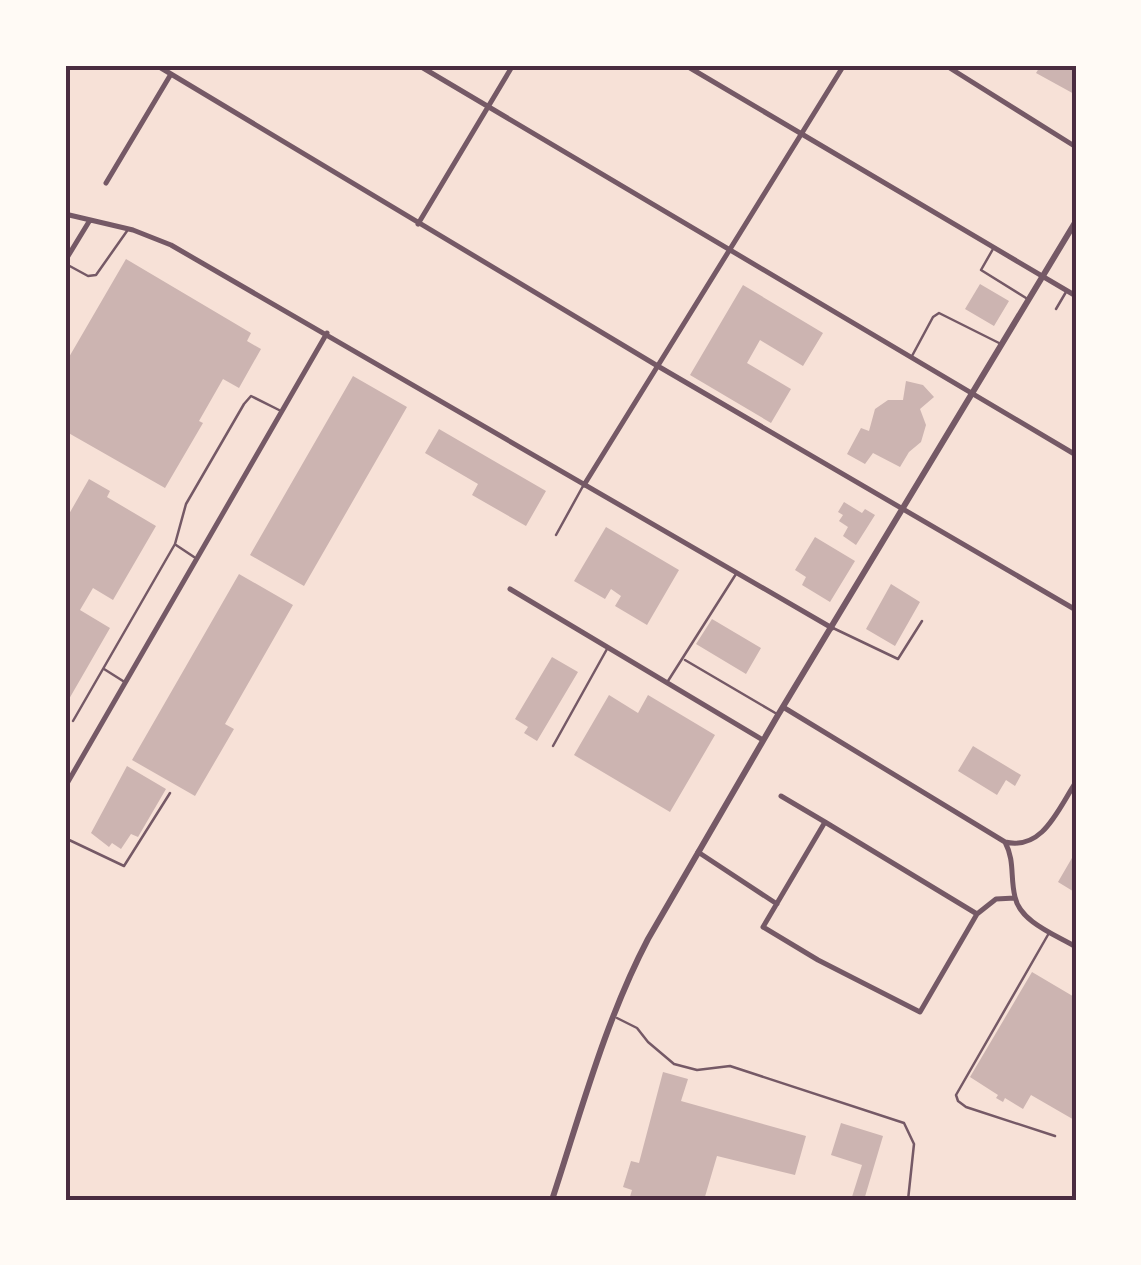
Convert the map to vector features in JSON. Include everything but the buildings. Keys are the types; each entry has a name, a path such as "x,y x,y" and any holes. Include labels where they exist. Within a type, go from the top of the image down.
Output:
{"street":[{"path":"156,65 656,365 1076,610"},
{"path":"418,65 1076,456"},
{"path":"418,224 514,65"},
{"path":"685,65 1076,295"},
{"path":"584,485 844,65"},
{"path":"944,65 1076,146"},
{"path":"106,183 172,74"},
{"path":"65,214 129,229 171,245 832,628"},
{"path":"65,262 90,220"},
{"path":"552,1200 628,976 780,711 1076,221"},
{"path":"65,787 327,332"},
{"path":"510,589 763,740"},
{"path":"780,711 1005,842 1029,843 1041,835 1076,782"},
{"path":"781,796 977,914"},
{"path":"825,822 763,927 920,1012 977,914 996,898 1015,898"},
{"path":"1005,842 1013,857 1015,898 1028,918 1076,947"},
{"path":"698,852 777,904"}],"lane":[{"path":"65,262 88,276 96,275 129,229"},
{"path":"994,248 981,270 1029,300"},
{"path":"1056,309 1067,290"},
{"path":"910,359 938,312 1002,344"},
{"path":"72,722 174,544 193,492 251,396 281,411"},
{"path":"556,535 584,485"},
{"path":"174,544 197,558"},
{"path":"667,683 736,573"},
{"path":"832,628 898,659 922,620"},
{"path":"552,746 608,648"},
{"path":"682,658 780,711"},
{"path":"103,668 125,682"},
{"path":"65,838 124,866 170,793"},
{"path":"1050,931 956,1095 966,1107 1055,1136"},
{"path":"614,1016 638,1028 674,1064 697,1070 730,1066 904,1124 914,1144 908,1200"}]}
